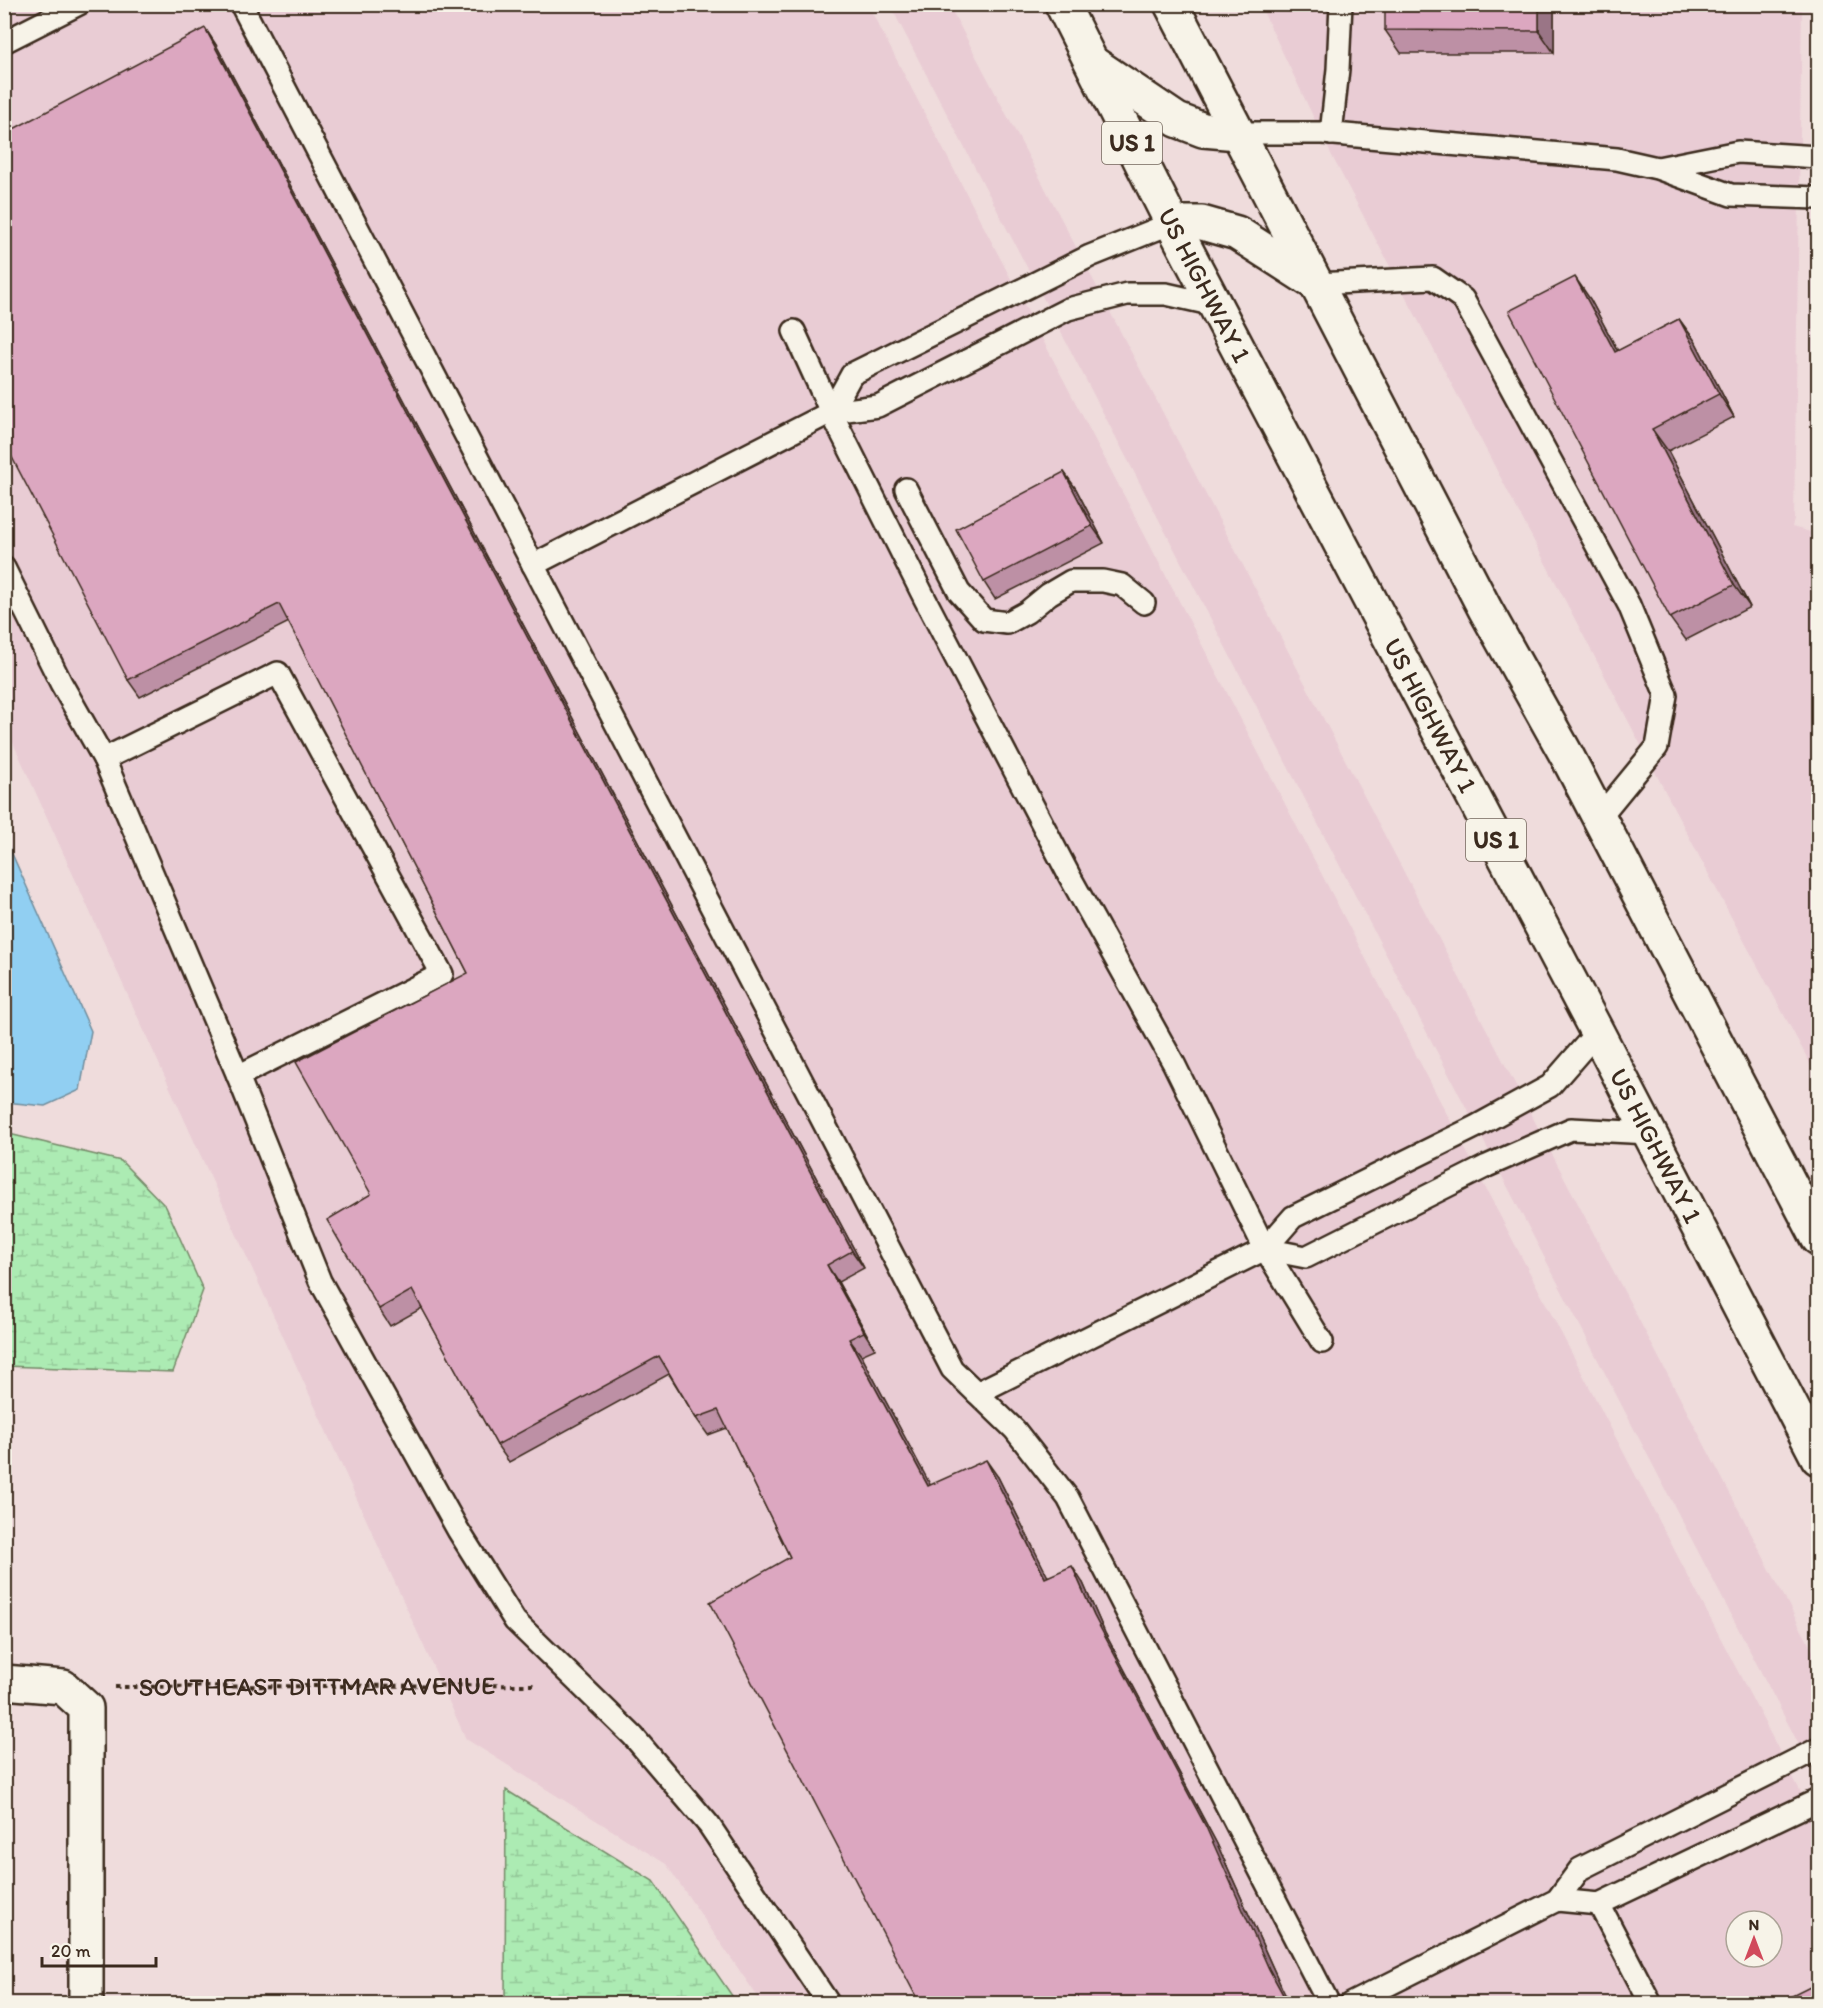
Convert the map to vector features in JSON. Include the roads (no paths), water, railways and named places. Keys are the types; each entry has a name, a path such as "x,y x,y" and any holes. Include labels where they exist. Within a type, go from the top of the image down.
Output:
{"main road":[{"name":"US HIGHWAY 1","path":"1062,4 1172,223 1818,1458"},
{"path":"1171,4 1485,609 1567,756 1818,1238"},
{"path":"1092,63 1177,120 1203,130 1238,134"},
{"path":"1172,223 1202,223 1237,233 1317,284"},
{"path":"4,1682 75,1698 86,2004"}],"lane":[{"path":"4,42 79,4"},
{"path":"241,4 952,1369 1015,1430 1068,1498 1329,2004"},
{"path":"1331,134 1338,69 1341,4"},
{"path":"1238,134 1331,134 1617,159 1657,168 1731,195 1818,198"},
{"path":"1657,168 1738,152 1818,157"},
{"path":"831,412 852,374 1090,256 1172,223"},
{"path":"1317,284 1433,278 1463,298 1629,605 1665,694 1657,747 1598,819"},
{"path":"533,565 831,412 878,406 1068,309 1127,294 1166,294 1215,305"},
{"path":"794,331 831,412 925,599 1070,877 1174,1064 1264,1249 1322,1342"},
{"path":"906,489 959,592 984,621 1007,623 1071,581 1103,581 1122,585 1144,603"},
{"path":"4,568 61,683 104,759 238,1076 320,1281 458,1530 515,1621 633,1736 709,1825 829,2004"},
{"path":"104,759 278,673 442,974 238,1076"},
{"path":"977,1393 1264,1249 1293,1217 1475,1127 1550,1086 1597,1032"},
{"path":"1264,1249 1305,1257 1487,1167 1571,1130 1650,1133"},
{"path":"1350,2004 1557,1900 1580,1869 1818,1749"},
{"path":"1557,1900 1599,1904 1818,1800"},
{"path":"1599,1904 1651,2004"}],"water":[{"path":"5,838 91,1031 80,1090 45,1106 5,1102"}]}
